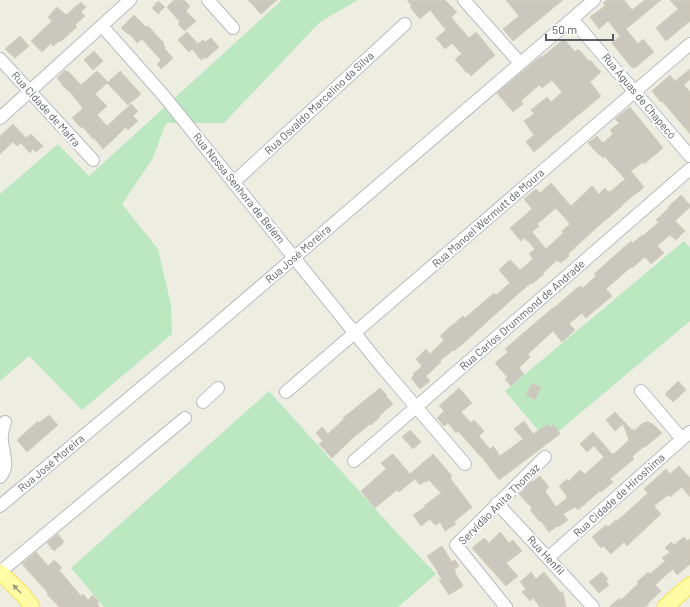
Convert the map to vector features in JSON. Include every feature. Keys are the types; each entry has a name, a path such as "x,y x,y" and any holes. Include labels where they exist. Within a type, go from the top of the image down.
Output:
{"main road":[{"path":"0,572 23,595 32,607"},
{"path":"665,607 690,585"}],"street":[{"path":"0,118 130,0"},
{"path":"208,0 233,28"},
{"path":"464,0 520,63"},
{"name":"Rua José Moreira","path":"0,506 197,341 593,0"},
{"name":"Rua Águas de Chapecó","path":"572,19 690,156"},
{"name":"Rua Osvaldo Marcelino da Silva","path":"234,182 405,24"},
{"name":"Rua Nossa Senhora de Belém","path":"102,26 164,96 355,333 465,464"},
{"name":"Rua Manoel Wermutt de Moura","path":"286,392 690,44"},
{"name":"Rua Cidade de Mafra","path":"0,58 92,160"},
{"name":"Rua Carlos Drummond de Andrade","path":"354,461 690,169"},
{"path":"203,402 218,388"},
{"path":"641,392 686,435"},
{"path":"0,572 185,418"},
{"path":"0,477 6,464 2,439 4,422"},
{"name":"Rua Cidade de Hiroshima","path":"548,558 686,435"},
{"name":"Servidão Anita Thomaz","path":"506,607 456,545 545,457"},
{"name":"Rua Henfil","path":"497,503 594,607"}],"green space":[{"path":"282,0 358,0 320,22 224,123 166,123 153,158 122,204 158,249 171,305 172,334 82,410 29,356 0,381 0,194 58,144 89,176"},
{"path":"684,241 690,248 690,321 547,441 505,391"},
{"path":"269,391 436,574 398,607 104,607 71,568"}],"building":[{"path":"174,0 184,0 190,6 186,11 196,21 185,31 178,24 180,22 167,7"},
{"path":"248,0 277,0 261,14"},
{"path":"407,0 445,0 457,12 451,17 469,38 476,32 495,55 471,76 455,59 462,54 452,43 445,49 436,38 446,30 430,10 420,19 410,7 412,6"},
{"path":"506,0 563,0 513,41 503,29 519,16"},
{"path":"607,0 624,0 632,10 645,0 661,0 626,29 638,44 643,39 654,52 636,67 632,68 612,43 620,36 608,21 599,29 590,17 605,6 603,3"},
{"path":"670,0 690,0 690,21 666,41 656,28 678,9"},
{"path":"158,1 165,7 158,14 152,8"},
{"path":"81,2 86,7 81,12 85,16 75,25 77,27 60,42 59,41 53,46 51,43 42,52 31,41 52,21 48,17 57,7 66,15"},
{"path":"134,15 146,27 148,26 164,43 164,48 173,58 161,69 157,64 161,60 142,39 137,43 130,34 129,35 121,28"},
{"path":"187,32 198,44 203,40 205,42 211,38 219,47 206,59 205,57 201,60 192,49 189,52 178,40"},
{"path":"20,36 29,46 15,58 5,49"},
{"path":"564,39 575,52 578,49 601,72 590,82 601,96 534,152 526,142 534,135 524,121 534,114 531,110 547,97 551,102 562,92 552,80 542,88 539,85 521,101 523,104 513,112 497,93"},
{"path":"94,51 103,61 93,70 84,60"},
{"path":"690,69 690,79 684,85 690,92 690,134 652,91 670,75 675,81"},
{"path":"65,70 67,72 68,71 81,85 97,71 108,82 95,94 107,106 97,115 107,126 131,104 138,111 133,116 138,121 128,130 126,127 103,149 82,126 81,128 72,118 83,108 57,78"},
{"path":"120,71 141,94 128,105 107,83"},
{"path":"630,107 663,148 644,164 643,162 631,171 644,187 595,229 568,254 569,256 561,263 557,260 543,273 544,274 519,293 467,340 440,361 441,362 426,376 430,381 420,389 411,378 414,375 413,374 422,366 416,359 426,349 430,354 444,340 440,336 453,324 463,316 465,318 494,293 496,295 510,283 499,270 510,260 520,270 533,259 529,254 535,249 525,238 521,241 510,228 532,209 524,199 536,189 540,193 551,183 571,206 592,186 599,194 605,188 608,192 610,192 625,179 605,157 603,158 601,155 600,156 588,143 597,136 603,143 613,134 610,130 619,123 615,119","holes":["556,208 570,224 546,249 532,232 539,226 537,224"]},
{"path":"13,124 26,138 31,134 43,146 36,152 33,149 30,153 21,143 17,146 13,142 0,154 0,136"},
{"path":"681,195 690,207 675,221 685,231 676,240 670,235 657,246 664,253 651,264 645,257 606,289 612,296 586,318 582,313 569,324 575,330 562,342 553,331 528,354 530,357 519,368 524,374 511,386 505,379 508,378 495,363 508,352 505,349 578,287 581,286 583,288 596,276 594,274 631,241 633,243 659,222 656,220"},
{"path":"678,381 686,390 673,402 665,394"},
{"path":"532,383 541,388 535,400 526,395"},
{"path":"380,388 393,404 371,425 370,424 357,434 332,458 319,444 323,441 316,433 322,427 328,434 344,419 343,418"},
{"path":"459,388 472,403 461,412 471,423 474,420 484,431 479,436 490,449 493,446 500,456 523,439 514,429 524,421 533,434 548,424 550,427 554,425 560,434 499,480 481,456 458,431 456,433 448,423 444,426 437,418 444,411 439,406"},
{"path":"615,412 634,431 644,422 645,423 648,421 662,433 632,457 634,459 610,479 613,482 578,510 575,507 563,514 568,520 549,532 530,510 532,508 519,494 531,481 532,482 540,476 549,487 545,491 556,507 567,498 559,486 567,479 569,481 580,470 585,474 604,457 594,446 587,452 580,444 593,432 612,454 614,454 629,440 623,424 615,431 606,420"},
{"path":"49,415 58,425 27,452 17,440 38,421 39,423"},
{"path":"410,430 421,442 413,449 402,437"},
{"path":"393,454 410,474 433,454 452,476 450,478 472,507 454,522 456,524 445,531 440,522 435,525 430,519 421,526 413,515 441,493 429,480 420,485 415,479 399,492 397,490 375,508 361,491 386,469 381,463"},
{"path":"679,466 690,478 690,497 682,487 670,497 668,495 654,506 661,514 627,546 624,542 611,554 603,546 601,548 592,537 606,525 608,527 616,520 617,521 648,493 644,489 666,469 670,474"},
{"path":"500,532 509,543 513,540 522,551 506,563 518,576 506,586 472,548 484,538 489,543"},
{"path":"58,534 64,542 54,551 47,543"},
{"path":"684,537 687,541 690,539 690,564 677,575 673,569 655,585 661,591 648,603 649,604 645,607 609,607 620,598 621,600 648,572 650,574 665,561 662,558 670,552 665,548 671,542 674,545"},
{"path":"442,546 452,562 455,560 459,566 454,570 463,586 449,595 439,580 442,579 427,556"},
{"path":"36,552 48,566 54,560 62,568 59,570 81,596 83,594 88,600 93,595 99,602 97,604 100,607 59,607 22,564"},
{"path":"531,572 536,579 544,572 560,592 563,592 566,607 540,607 533,598 530,601 522,592 526,589 520,582"},
{"path":"602,572 608,579 606,581 609,585 599,593 589,582"}]}
